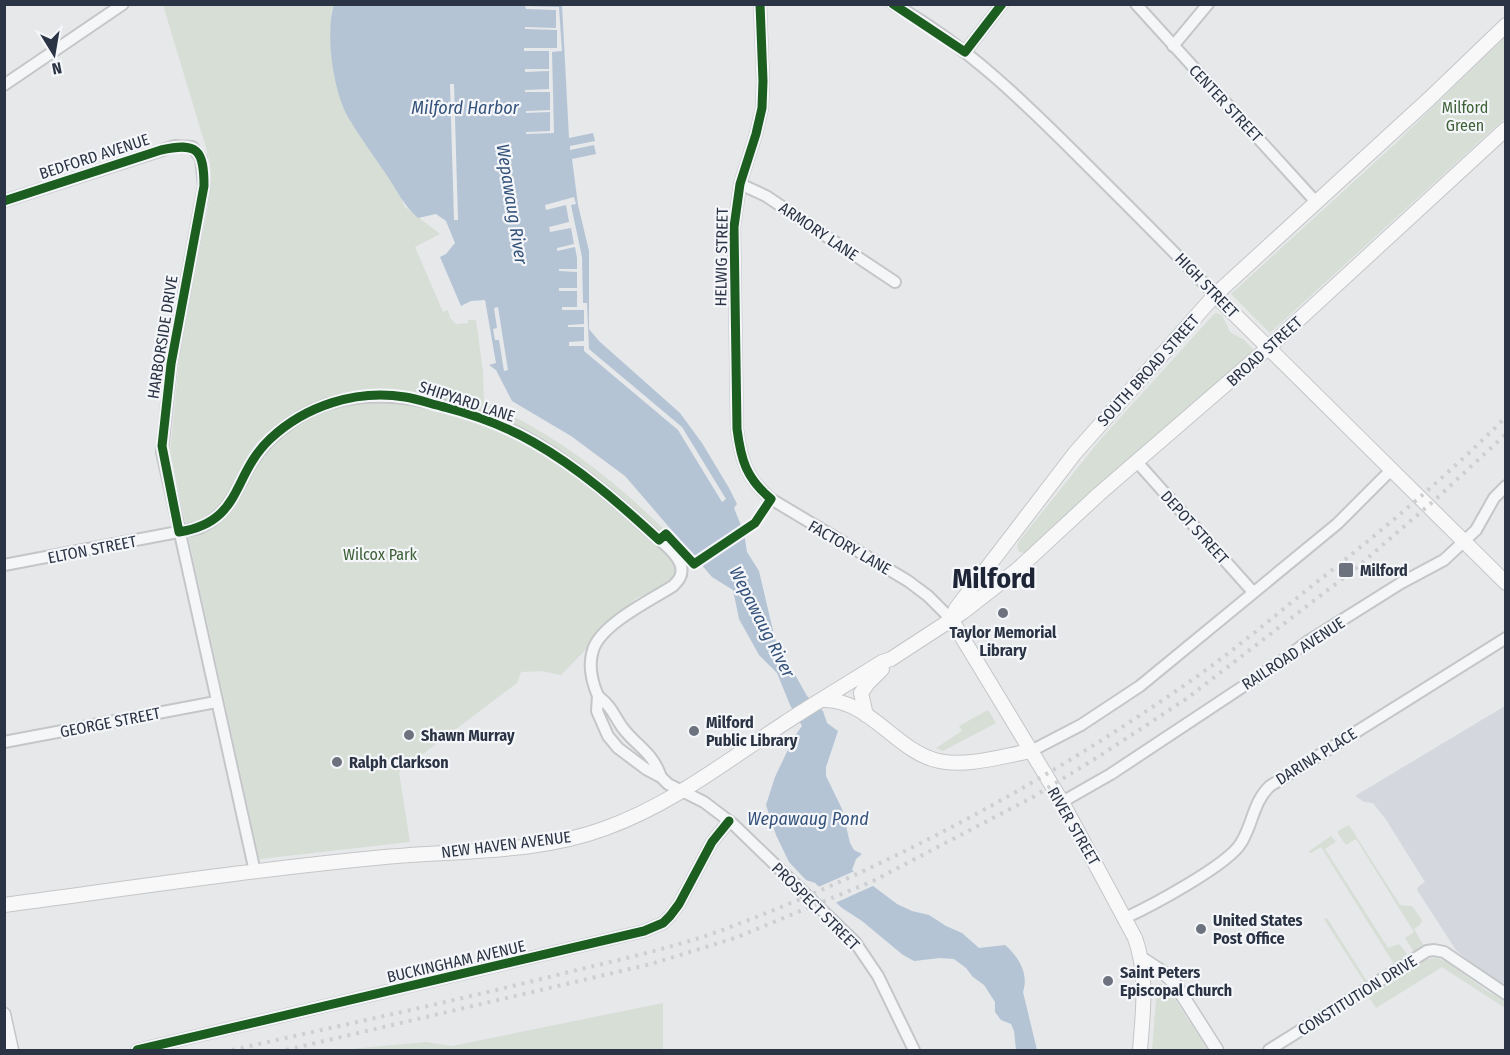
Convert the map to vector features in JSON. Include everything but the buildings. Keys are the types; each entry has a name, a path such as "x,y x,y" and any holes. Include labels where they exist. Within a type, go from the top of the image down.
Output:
{"main road":[{"name":"SOUTH BROAD STREET","path":"951,619 957,607 1081,447 1215,295 1429,99 1506,25"},
{"name":"BROAD STREET","path":"951,619 1018,569 1269,347 1506,129"},
{"name":"HIGH STREET","path":"1215,295 1506,583"},
{"path":"1002,548 1018,569"},
{"name":"NEW HAVEN AVENUE","path":"4,905 383,857 513,847 561,840 604,829 638,816 682,792 793,718 882,662 891,659 951,619"},
{"name":"RIVER STREET","path":"951,619 1062,802 1135,938 1144,989 1140,1050"},
{"path":"866,715 861,697 863,688 891,659"},
{"path":"819,702 841,702 866,715 922,754 939,761 979,760 1031,751"}],"street":[{"path":"4,85 123,4"},
{"name":"HELWIG STREET","path":"749,476 743,461 737,429 734,248 735,214 740,184 762,108 760,4"},
{"name":"HIGH STREET","path":"893,4 965,52 1041,119 1215,295"},
{"path":"965,52 1002,4"},
{"name":"CENTER STREET","path":"1136,4 1317,202"},
{"path":"1173,46 1208,4"},
{"name":"BEDFORD AVENUE","path":"4,201 162,150 185,146 193,148"},
{"name":"HARBORSIDE DRIVE","path":"193,148 201,158 204,186 171,364 162,446 216,702 255,872"},
{"name":"ARMORY LANE","path":"740,184 766,196 895,282"},
{"name":"SHIPYARD LANE","path":"179,532 211,523 222,514 258,454 270,440 319,407 352,398 405,397 490,421 539,445 607,495 659,540 680,564 682,571 680,578 673,586 617,622 596,642 591,657 591,667 598,696 597,711 608,736 628,756 682,792"},
{"name":"DEPOT STREET","path":"1137,462 1253,592"},
{"path":"1031,751 1081,725 1140,686 1337,524 1391,470"},
{"name":"FACTORY LANE","path":"749,476 759,489 777,503 918,588 951,619"},
{"name":"RAILROAD AVENUE","path":"1062,802 1111,774 1307,642 1401,583 1444,560 1476,530 1494,498 1506,486"},
{"name":"ELTON STREET","path":"4,565 179,532"},
{"name":"DARINA PLACE","path":"1125,918 1199,876 1234,852 1241,844 1262,793 1270,786 1506,638"},
{"name":"SHIPYARD LANE","path":"598,696 610,705 622,726 655,762 661,777"},
{"name":"GEORGE STREET","path":"4,742 216,702"},
{"name":"PROSPECT STREET","path":"682,792 704,802 729,821 855,942 878,976 914,1050"},
{"name":"BUCKINGHAM AVENUE","path":"137,1050 644,931 663,923 670,916 679,904 712,842 729,821"},
{"name":"CONSTITUTION DRIVE","path":"1269,1050 1427,951 1444,952 1506,994"},
{"path":"1140,957 1164,973 1175,984 1217,1050"},
{"path":"4,1014 12,1050"}],"shaded area":[{"path":"1505,706 1505,987 1487,976 1456,950 1417,890 1425,882 1385,818 1373,803 1364,802 1355,796"}],"green space":[{"name":"Wilcox Park","path":"163,5 334,5 331,13 405,207 440,234 415,247 443,312 448,310 450,318 456,324 476,320 483,372 484,403 542,433 597,470 648,514 694,560 661,586 635,599 561,675 541,671 521,672 517,683 399,772 410,842 260,859 259,857 170,453 180,351 208,207 211,179 210,162"},
{"name":"Milford Green","path":"1505,37 1505,118 1270,333 1231,294 1395,144"},
{"path":"1215,313 1222,315 1230,332 1244,340 1254,350 1030,550 1026,553 1019,552 1017,546 1020,540 1100,440"},
{"path":"988,710 996,723 943,751 936,748 962,731 959,726"},
{"path":"1349,825 1400,905 1412,906 1422,920 1421,924 1414,929 1424,946 1414,952 1405,938 1414,932 1356,839 1346,845 1338,834 1338,831"},
{"path":"1331,836 1336,842 1325,849 1388,948 1399,944 1407,954 1394,964 1321,847 1311,853 1308,852"},
{"path":"1327,918 1366,980 1365,983 1324,919"},
{"path":"1437,958 1447,962 1505,1002 1505,1008 1442,967 1376,1008 1369,997 1421,962"},
{"path":"1159,984 1166,986 1208,1050 1152,1050"},
{"path":"663,1003 663,1050 340,1050 426,1042 452,1046"}],"water":[{"name":"Milford Harbor","path":"334,4 562,5 569,138 593,133 595,141 570,146 570,150 594,145 596,154 572,159 578,205 589,251 589,329 599,341 680,413 702,443 737,504 734,508 744,533 747,552 759,571 775,639 807,696 823,711 827,723 838,731 826,767 826,776 842,809 850,843 854,850 862,854 856,859 852,870 897,904 929,915 962,933 979,948 1005,945 1018,960 1024,972 1023,992 1037,1050 1016,1050 1011,1024 1001,1020 995,1012 995,1002 984,985 966,968 954,959 914,961 903,955 862,921 842,908 815,883 806,880 789,862 776,835 766,805 775,777 794,737 802,726 790,705 777,673 759,655 739,619 733,590 712,577 625,476 571,436 512,401 496,370 489,365 496,363 485,300 471,301 461,306 440,257 446,254 455,243 446,221 436,214 418,218 404,203 343,106 332,62 330,31"}],"pier":[{"path":"525,6 559,7 562,51 552,52 554,133 526,134 526,132 550,131 550,112 526,113 526,111 550,110 550,92 525,92 525,90 549,89 549,71 525,72 525,69 549,69 549,51 524,51 524,48 557,48 557,30 525,29 525,27 556,28 556,10 526,9"},
{"path":"450,84 454,84 458,220 454,220"},
{"path":"574,197 576,204 571,205 582,257 583,303 587,303 589,349 682,427 726,499 722,502 678,430 584,351 584,346 569,346 569,342 584,341 584,327 568,327 568,325 584,324 584,310 562,310 562,307 577,307 577,291 559,291 559,288 577,288 577,272 559,271 559,269 577,269 577,258 575,247 557,251 557,248 574,244 571,228 550,232 549,227 569,222 566,205 546,210 545,205"},
{"path":"498,307 508,370 504,371 499,340 495,340 493,329 497,328 494,308"},
{"path":"857,870 875,885 833,904 816,888"}],"railway":[{"path":"232,1050 629,958 692,940 791,903 905,851 1016,792 1070,760 1193,679 1243,642 1385,527 1506,417"},
{"path":"286,1050 651,964 735,938 873,881 1033,797 1186,699 1355,569 1506,434"}],"cycle path":[{"path":"4,201 161,150 190,148 200,156 204,186 171,364 162,446 179,532 200,527 226,508 258,453 270,439 299,417 315,409 350,398 387,395 415,399 467,414 501,426 533,442 567,463 599,487 659,540 666,534 694,564 755,523 771,499 756,484 746,468 737,429 734,227 740,184 762,108 760,4"},
{"path":"893,4 965,52 1002,4"},
{"path":"137,1050 644,931 663,923 670,916 679,904 712,842 729,821"}],"place":[{"name":"Milford","path":"1346,570"},
{"name":"Taylor Memorial Library","path":"1003,613"},
{"name":"Milford Public Library","path":"694,731"},
{"name":"Shawn Murray","path":"409,735"},
{"name":"Ralph Clarkson","path":"337,762"},
{"name":"United States Post Office","path":"1201,929"},
{"name":"Saint Peters Episcopal Church","path":"1108,981"}],"district":[{"name":"Milford","path":"994,578"}],"water label":[{"name":"Wepawaug River","path":"512,204"},
{"name":"Wepawaug River","path":"762,622"},
{"name":"Wepawaug Pond","path":"808,819"}]}
